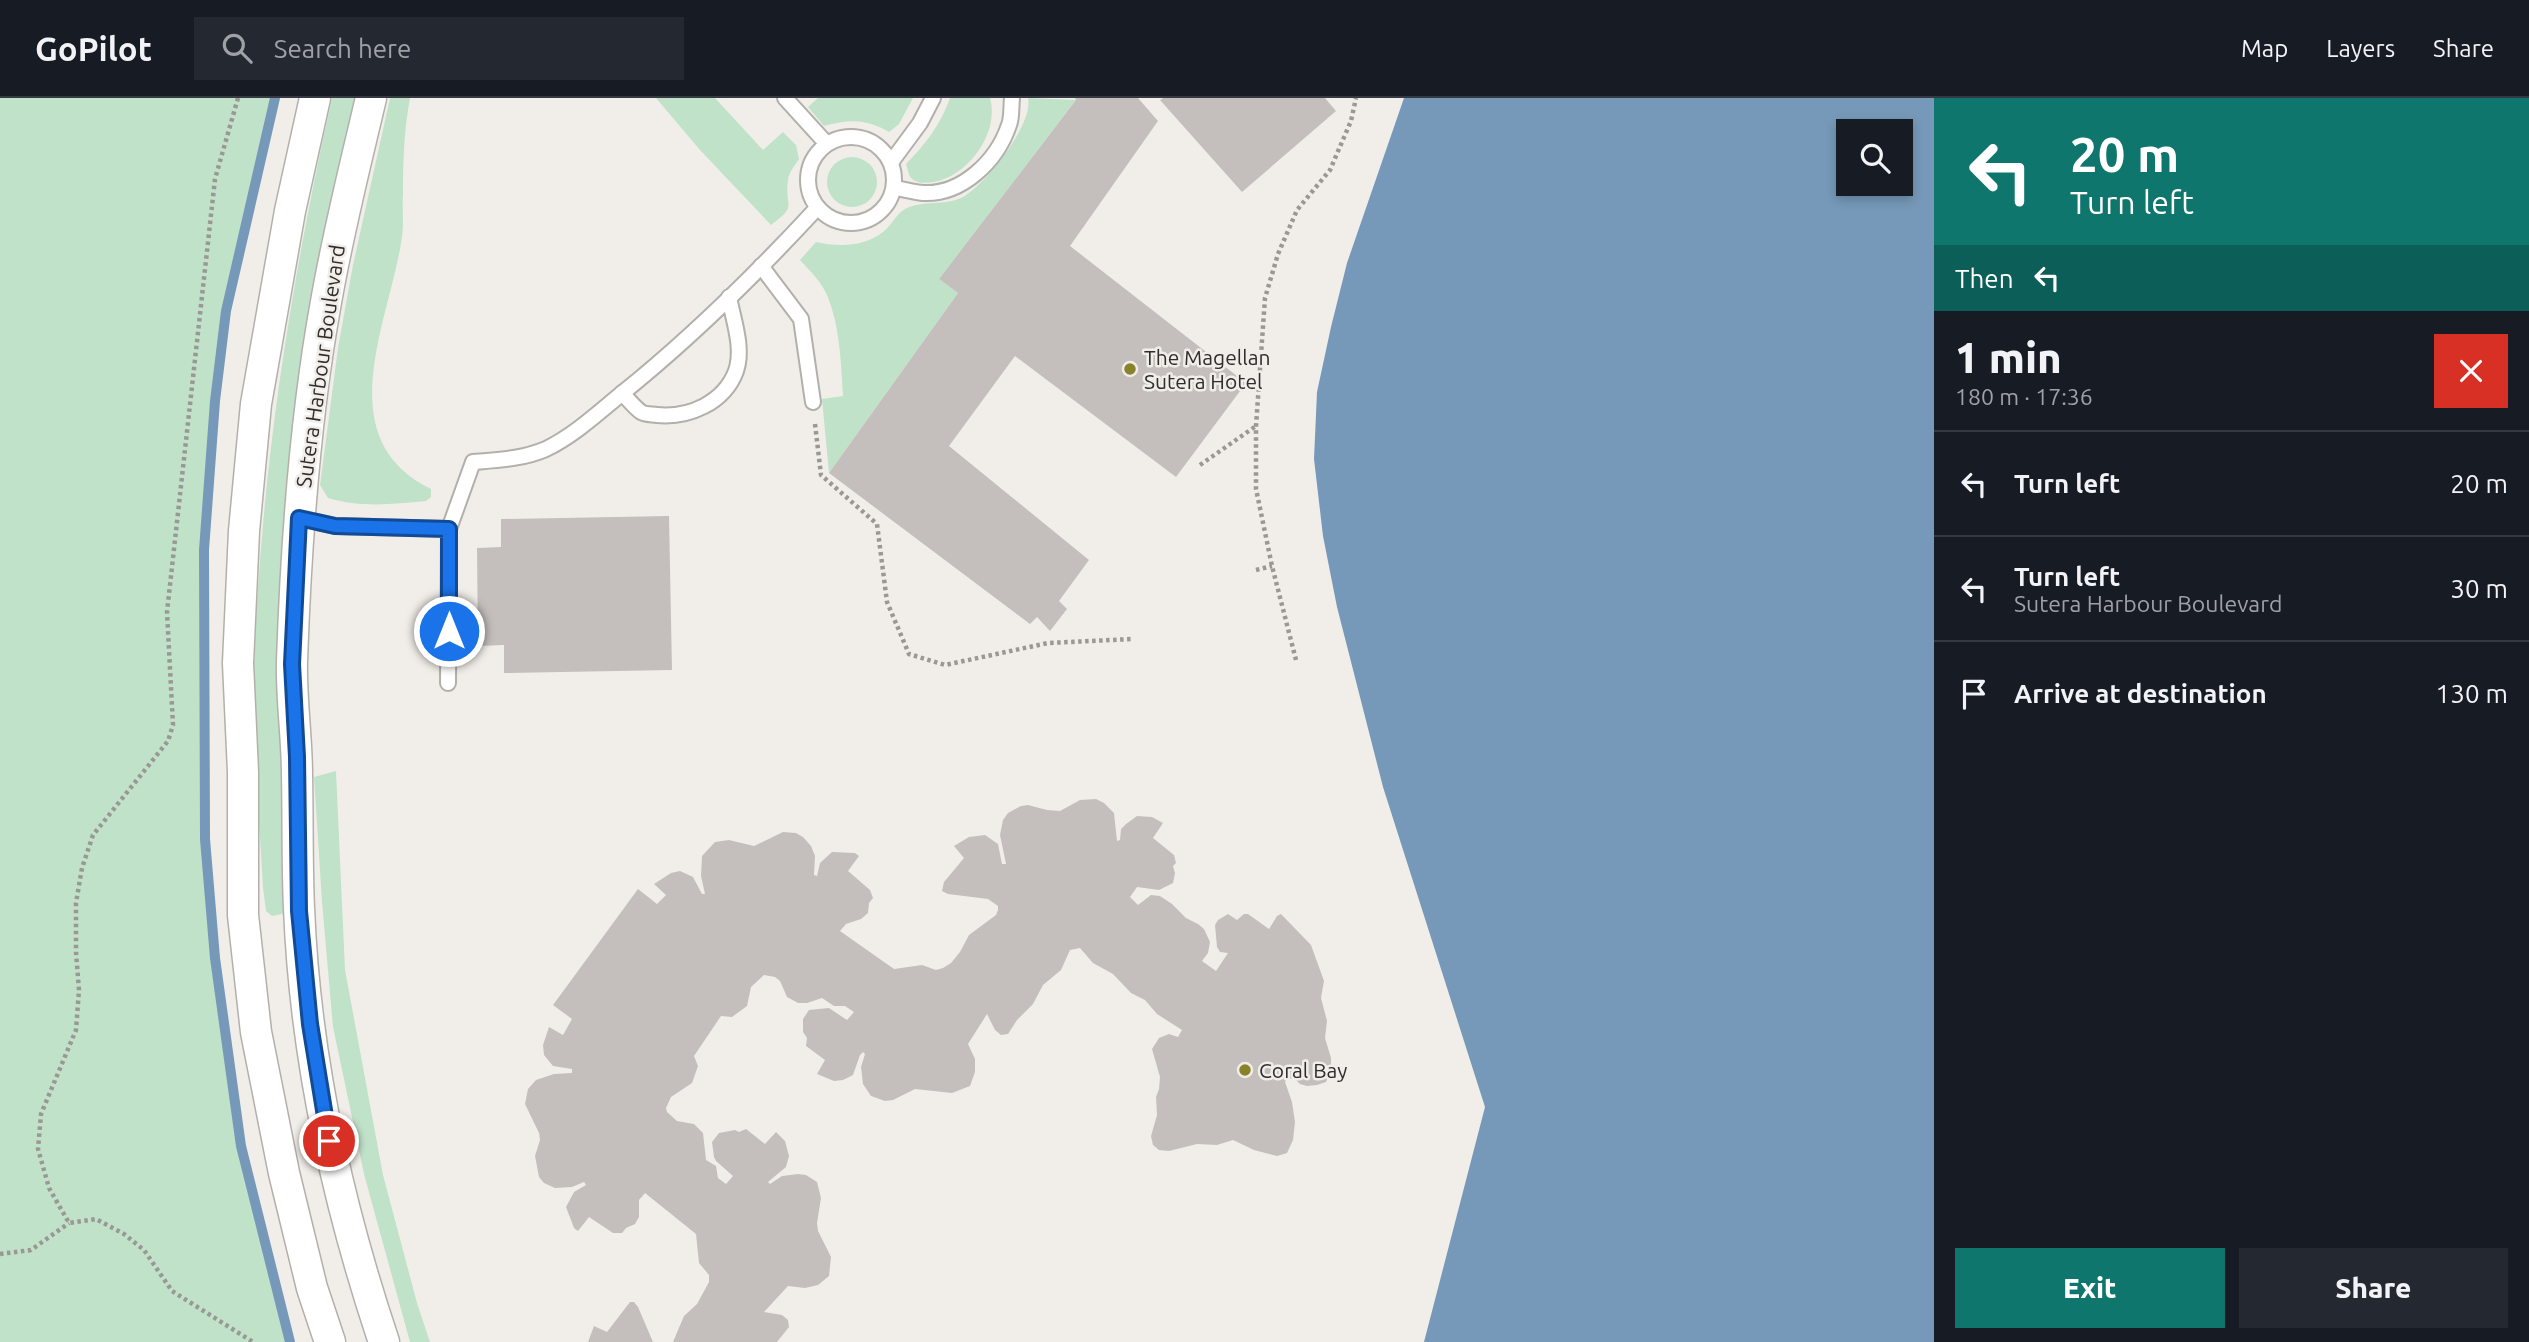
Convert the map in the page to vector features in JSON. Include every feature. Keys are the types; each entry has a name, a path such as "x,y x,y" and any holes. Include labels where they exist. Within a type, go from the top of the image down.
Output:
{"street":[{"path":"315,98 290,211 256,404 244,531 238,663 243,772 243,915 256,1032 284,1173 312,1288 330,1342"},
{"name":"Sutera Harbour Boulevard","path":"371,98 325,305 299,518 292,664 297,757 299,911 310,1024 333,1165 361,1274 384,1342"}],"lane":[{"path":"785,98 826,143"},
{"path":"892,161 920,123 933,98"},
{"path":"896,188 925,193 954,187 975,175 993,155 1010,124 1012,98"},
{"path":"850,135 875,142 892,161 896,188 884,210 863,223 838,222 817,208 807,186 810,162 826,143 850,135"},
{"path":"448,683 449,529 473,462 516,458 547,448 586,423 654,367 761,266 817,208"},
{"path":"761,266 801,319 813,402"},
{"path":"622,393 642,413 665,416 690,414 724,391 736,371 738,348 729,297"},
{"path":"299,518 335,526 449,529"}],"path":[{"path":"69,1223 49,1188 38,1149 41,1114 76,1030 79,990 76,903 82,868 93,835 168,741 173,725 167,612 215,179 238,98"},
{"path":"1296,660 1256,489 1255,426 1265,298 1278,254 1297,210 1330,170 1351,121 1356,98"},
{"path":"813,402 821,475 877,524 887,601 909,653 945,665 1048,643 1132,639"},
{"path":"1200,465 1255,426"},
{"path":"1256,570 1272,566"},
{"path":"0,1254 31,1250 69,1223 96,1219 124,1234 144,1250 172,1291 253,1342"}],"green space":[{"path":"0,98 272,98 223,311 212,402 202,550 203,840 213,958 239,1146 288,1342 0,1342"},
{"path":"332,98 358,98 337,174 320,254 277,671 287,906 286,913 272,916 266,911 263,888 255,749 254,665 263,521 291,309"},
{"path":"390,98 410,98 404,146 402,237 378,340 373,375 373,409 381,440 399,467 431,489 431,497 426,501 365,504 328,498 320,485 338,348 353,265"},
{"path":"656,98 715,98 763,150 783,132 796,145 799,159 789,177 788,209 785,213 771,225 700,150"},
{"path":"818,98 913,98 899,124 889,132 858,122 824,126 808,107"},
{"path":"950,98 990,98 992,111 986,138 969,162 958,171 934,182 917,182 912,179 906,164 932,134"},
{"path":"1028,98 1076,100 939,279 958,293 829,473 822,399 843,396 839,345 835,319 827,295 800,260 816,242 842,245 868,241 889,227 905,209 963,197 995,167 1016,138 1028,109"},
{"path":"852,157 870,164 877,182 870,200 852,207 834,200 827,182 834,164"},
{"path":"336,771 345,970 383,1175 430,1342 410,1342 364,1174 333,1027 314,777"}],"water":[{"path":"1404,98 1934,98 1934,1342 1424,1342 1485,1107 1383,787 1337,607 1323,536 1314,459 1317,392 1347,263"}],"building":[{"name":"The Magellan Sutera Hotel","path":"1075,98 1138,98 1158,121 1070,246 1246,383 1176,477 1015,356 949,446 1089,560 1059,601 1067,609 1050,631 1037,617 1030,624 829,473 958,293 939,279"},
{"path":"1325,98 1336,111 1242,192 1160,100"},
{"path":"669,516 672,670 504,673 504,645 478,646 477,548 501,547 501,519"},
{"name":"Coral Bay","path":"1096,799 1114,813 1117,841 1120,840 1121,829 1137,816 1152,817 1163,823 1153,838 1174,855 1176,863 1173,866 1173,883 1159,890 1137,887 1130,897 1138,905 1151,895 1160,896 1204,929 1210,942 1208,953 1202,961 1216,971 1228,953 1220,952 1217,947 1215,925 1228,914 1237,920 1248,914 1269,929 1281,914 1311,945 1324,981 1321,998 1327,1021 1325,1038 1331,1058 1331,1071 1326,1082 1317,1085 1300,1084 1294,1078 1285,1082 1295,1122 1293,1140 1287,1153 1277,1156 1254,1150 1233,1140 1217,1145 1197,1144 1169,1151 1159,1150 1153,1145 1151,1136 1157,1115 1156,1097 1160,1077 1152,1049 1159,1038 1169,1034 1178,1037 1182,1030 1157,1014 1145,1000 1131,993 1113,974 1093,963 1080,948 1070,950 1061,970 1043,985 1033,1004 1008,1034 1001,1035 995,1030 987,1014 968,1044 975,1059 975,1072 970,1086 952,1093 915,1089 885,1101 871,1096 863,1084 863,1052 853,1075 834,1081 817,1074 825,1060 806,1046 803,1019 809,1010 829,1008 847,1020 854,1012 845,1006 834,1006 822,998 798,1003 787,997 780,981 764,975 751,987 747,1006 732,1017 721,1016 694,1056 698,1066 692,1083 671,1097 666,1108 677,1121 694,1124 703,1133 706,1160 716,1166 718,1178 726,1184 733,1176 714,1157 712,1142 719,1133 746,1129 765,1144 776,1132 785,1141 789,1156 786,1167 768,1182 770,1184 782,1176 798,1174 806,1175 817,1182 821,1198 818,1231 831,1257 829,1276 818,1285 805,1288 788,1286 764,1312 782,1315 788,1320 789,1327 777,1342 673,1342 684,1316 697,1304 709,1282 709,1275 699,1263 696,1234 645,1193 639,1200 639,1217 635,1224 622,1233 613,1233 589,1217 578,1231 574,1228 566,1207 574,1192 586,1185 584,1182 572,1187 555,1188 544,1183 539,1177 535,1156 540,1140 539,1133 525,1104 528,1089 536,1080 554,1074 572,1073 572,1069 553,1066 544,1055 543,1045 549,1027 563,1035 572,1019 553,1005 638,889 657,904 666,895 654,884 671,873 680,871 693,877 702,894 705,894 701,876 702,856 715,842 729,840 754,846 783,832 796,833 811,846 815,856 814,875 817,876 820,863 832,852 855,853 859,856 848,871 870,890 873,898 869,903 868,913 861,919 846,924 840,931 894,969 922,965 936,970 951,963 969,935 996,915 998,910 998,906 988,899 942,891 944,882 964,858 954,846 969,837 985,835 998,844 1002,864 1006,864 1000,835 1003,820 1008,813 1028,805 1060,811 1080,800"},
{"path":"630,1302 634,1302 638,1307 653,1342 588,1342 594,1326 607,1332"}],"waterway":[{"path":"275,98 226,311 215,401 204,550 205,839 215,958 241,1146 290,1342"}],"place":[{"name":"The Magellan Sutera Hotel","path":"1130,369"},
{"name":"Coral Bay","path":"1245,1070"}],"route":[{"path":"329,1141 310,1024 299,911 297,757 292,664 299,518 335,526 449,529 449,631"}]}
